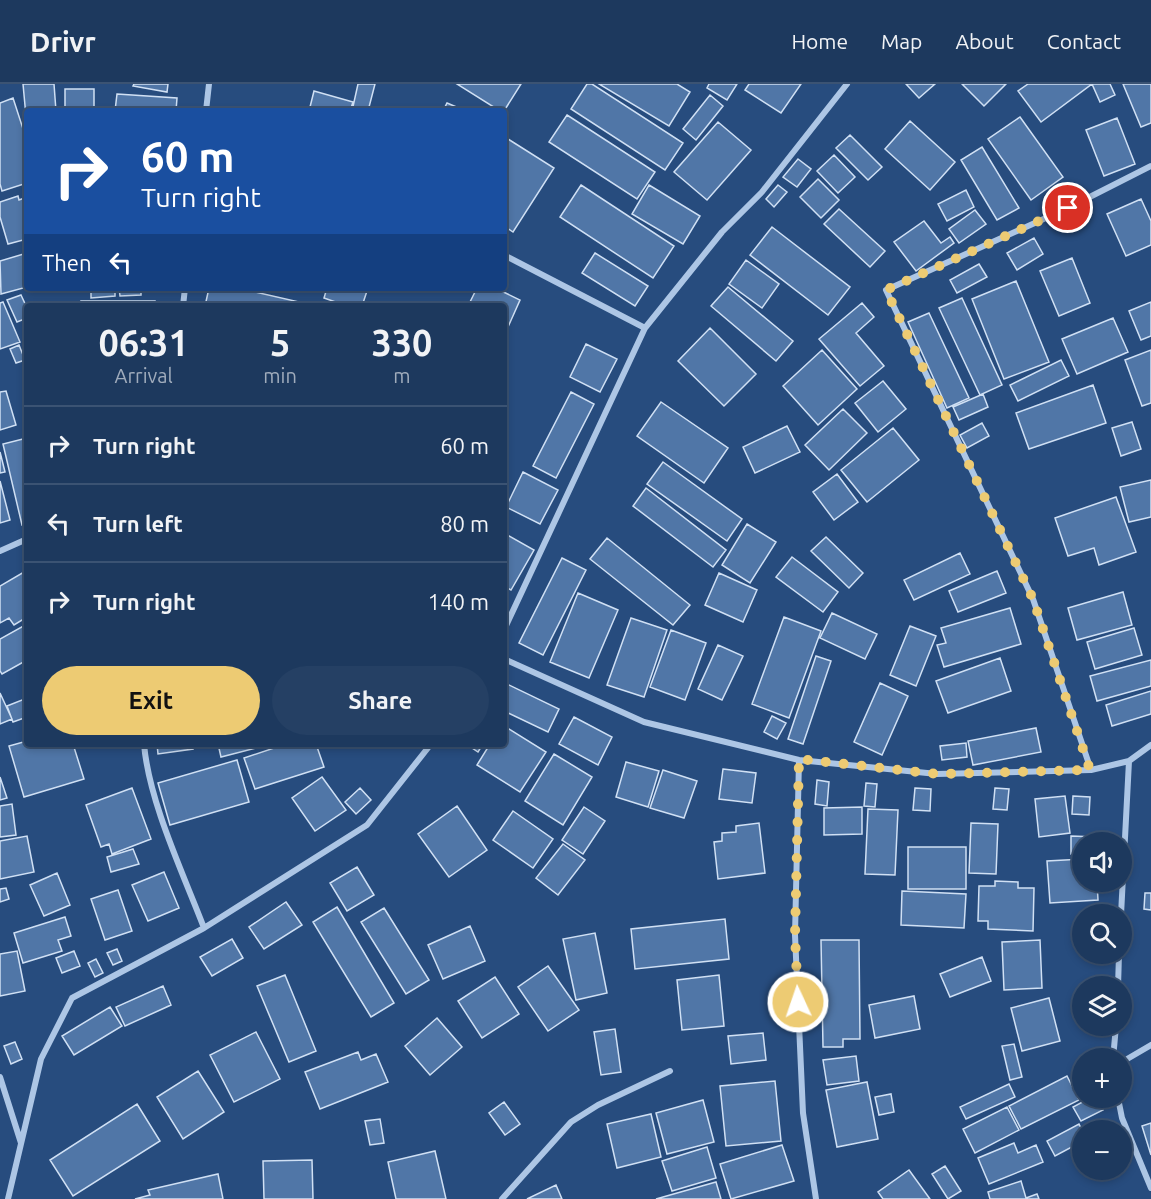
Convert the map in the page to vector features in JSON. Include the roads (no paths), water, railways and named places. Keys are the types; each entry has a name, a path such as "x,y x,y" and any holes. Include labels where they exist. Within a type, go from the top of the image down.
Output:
{"street":[{"path":"206,108 209,84"},
{"path":"507,624 645,328 722,232 762,192 847,84"},
{"path":"1090,770 1033,599 886,290 1068,208 1151,166"},
{"path":"507,257 645,328"},
{"path":"0,551 24,540"},
{"path":"507,660 644,722 799,759 937,774 1090,770 1129,761 1151,745"},
{"path":"144,747 146,766 162,816 204,928"},
{"path":"8,1199 41,1059 72,998 204,928 367,825 429,747"},
{"path":"799,759 795,947 803,1113 816,1199"},
{"path":"1122,904 1129,761"},
{"path":"1132,1056 1151,1045"},
{"path":"502,1199 571,1122 598,1105 670,1071"},
{"path":"0,1077 21,1143"},
{"path":"1120,1108 1151,1188"}]}
